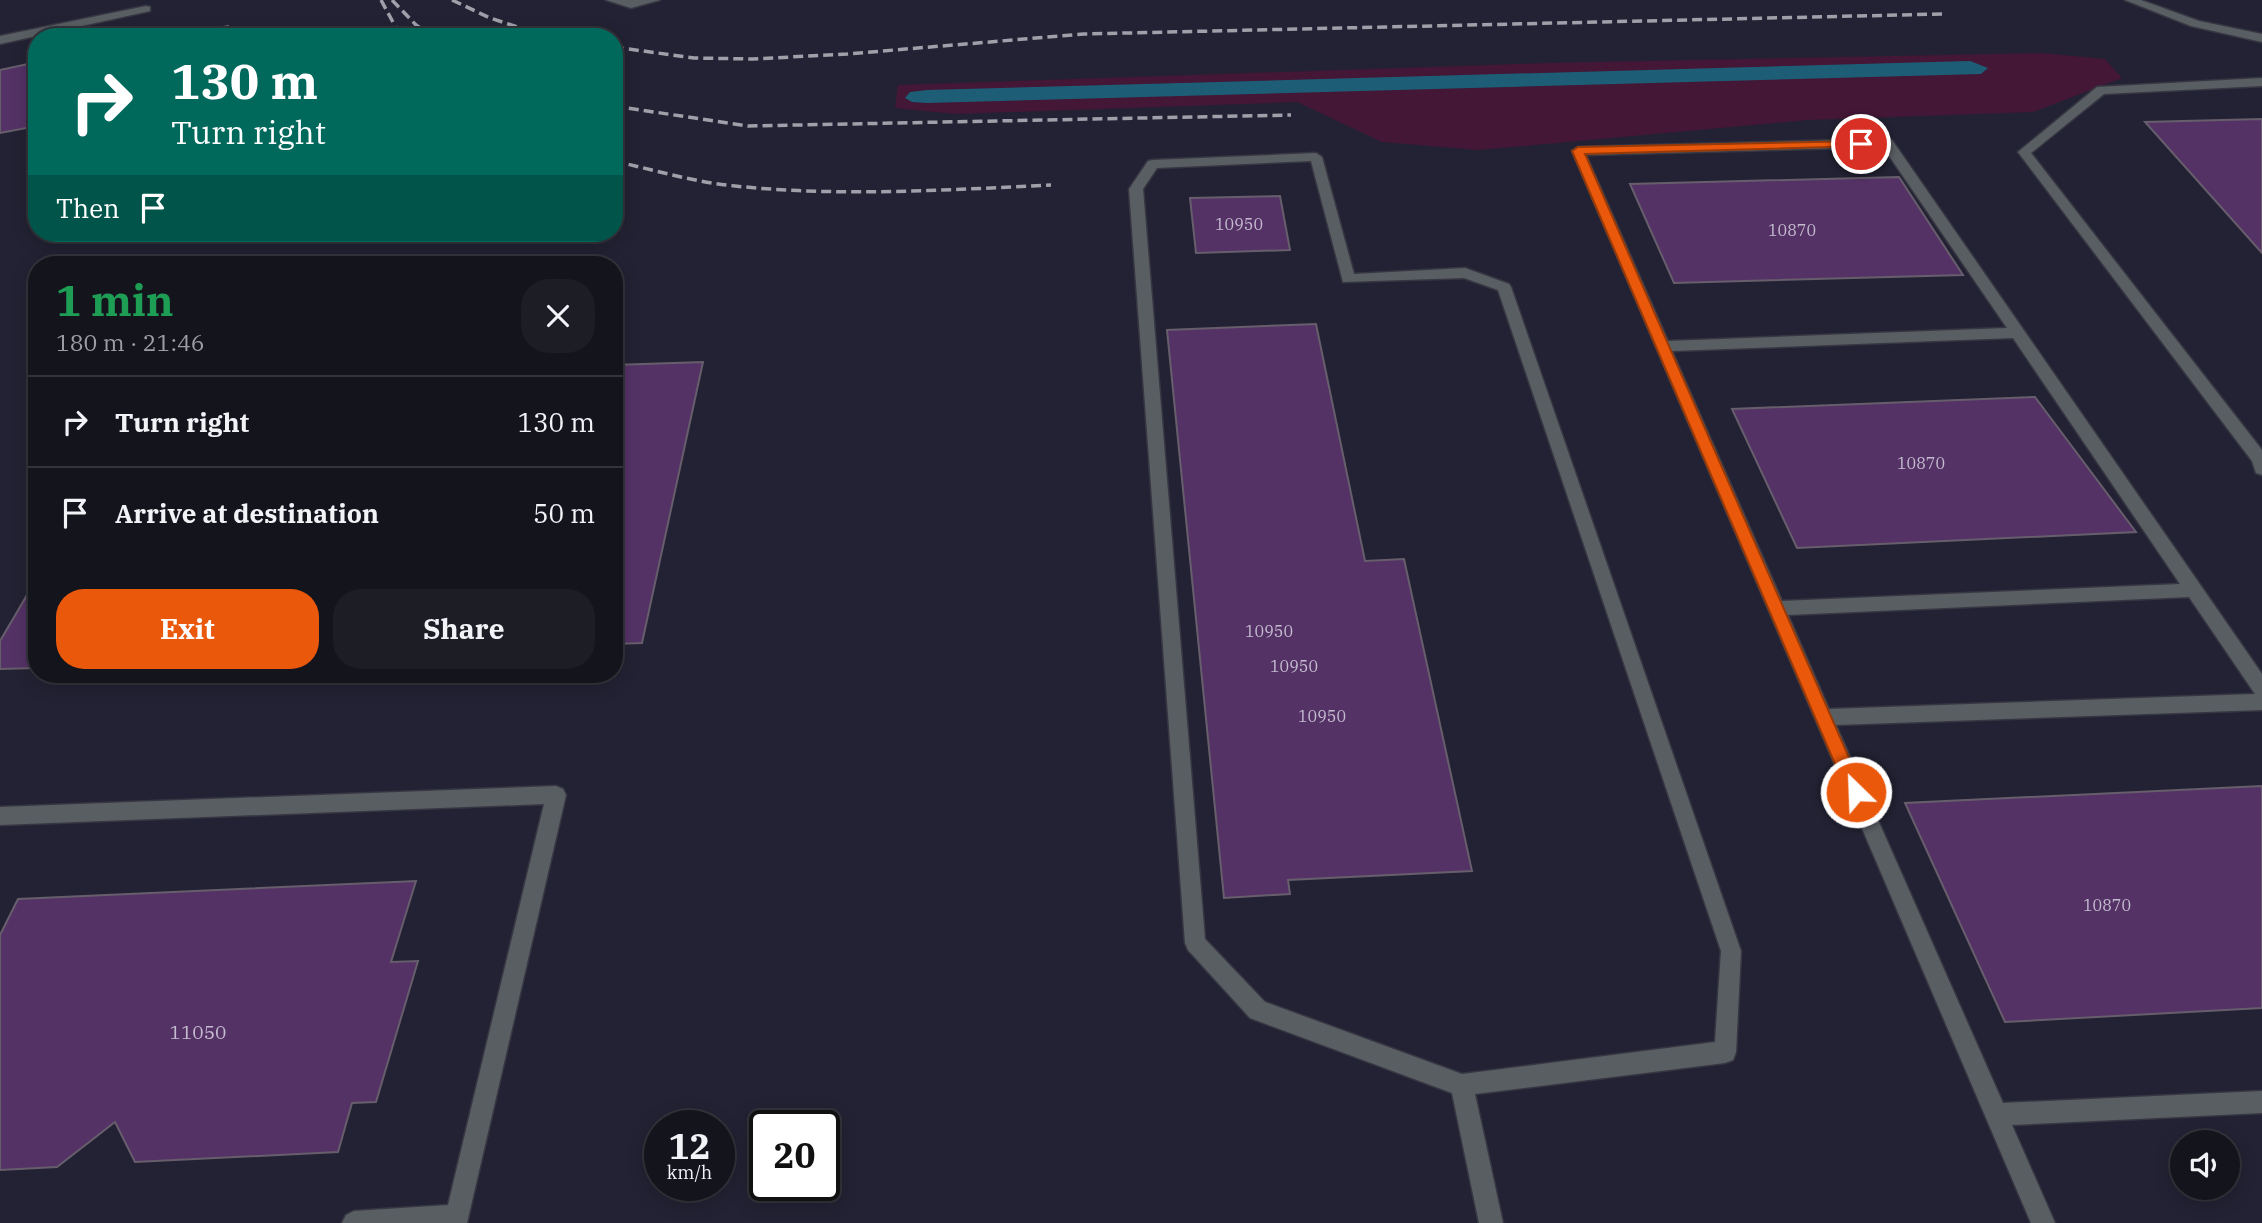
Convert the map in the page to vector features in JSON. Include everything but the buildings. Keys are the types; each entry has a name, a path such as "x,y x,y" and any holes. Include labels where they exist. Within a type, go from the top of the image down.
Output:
{"lane":[{"path":"612,0 631,5 654,0"},
{"path":"2131,0 2163,14 2262,37"},
{"path":"57,28 146,9"},
{"path":"0,40 28,34"},
{"path":"2262,82 2101,90 2024,152 2260,459 2262,469"},
{"path":"2043,1223 1578,151 1887,144 2262,689"},
{"path":"1316,157 1348,278 1465,273 1504,287 1727,938 1731,951 1726,1052 1462,1084 1258,1010 1195,943 1136,189 1153,164 1316,157"},
{"path":"1663,346 2018,333"},
{"path":"1776,608 2195,590"},
{"path":"1823,717 2262,702"},
{"path":"0,816 556,795 456,1219 354,1223"},
{"path":"1462,1084 1491,1223"},
{"path":"1996,1115 2262,1102"}],"shaded area":[{"path":"0,0 2262,0 2262,1223 0,1223"},
{"path":"2041,53 2105,59 2122,78 2033,112 1808,120 1479,150 1382,142 1297,102 956,114 895,108 898,85 1548,63"}],"water":[{"path":"1970,61 1988,68 1981,74 927,103 912,102 905,98 910,92 927,90"}],"railway":[{"path":"381,0 396,28"},
{"path":"392,0 420,28"},
{"path":"452,0 490,18 521,28"},
{"path":"623,48 694,58 753,59 1084,34 1943,14"},
{"path":"623,107 748,126 1291,115"},
{"path":"623,163 704,182 774,189 893,192 1051,185"}],"route":[{"path":"1856,792 1578,151 1861,144"}]}
